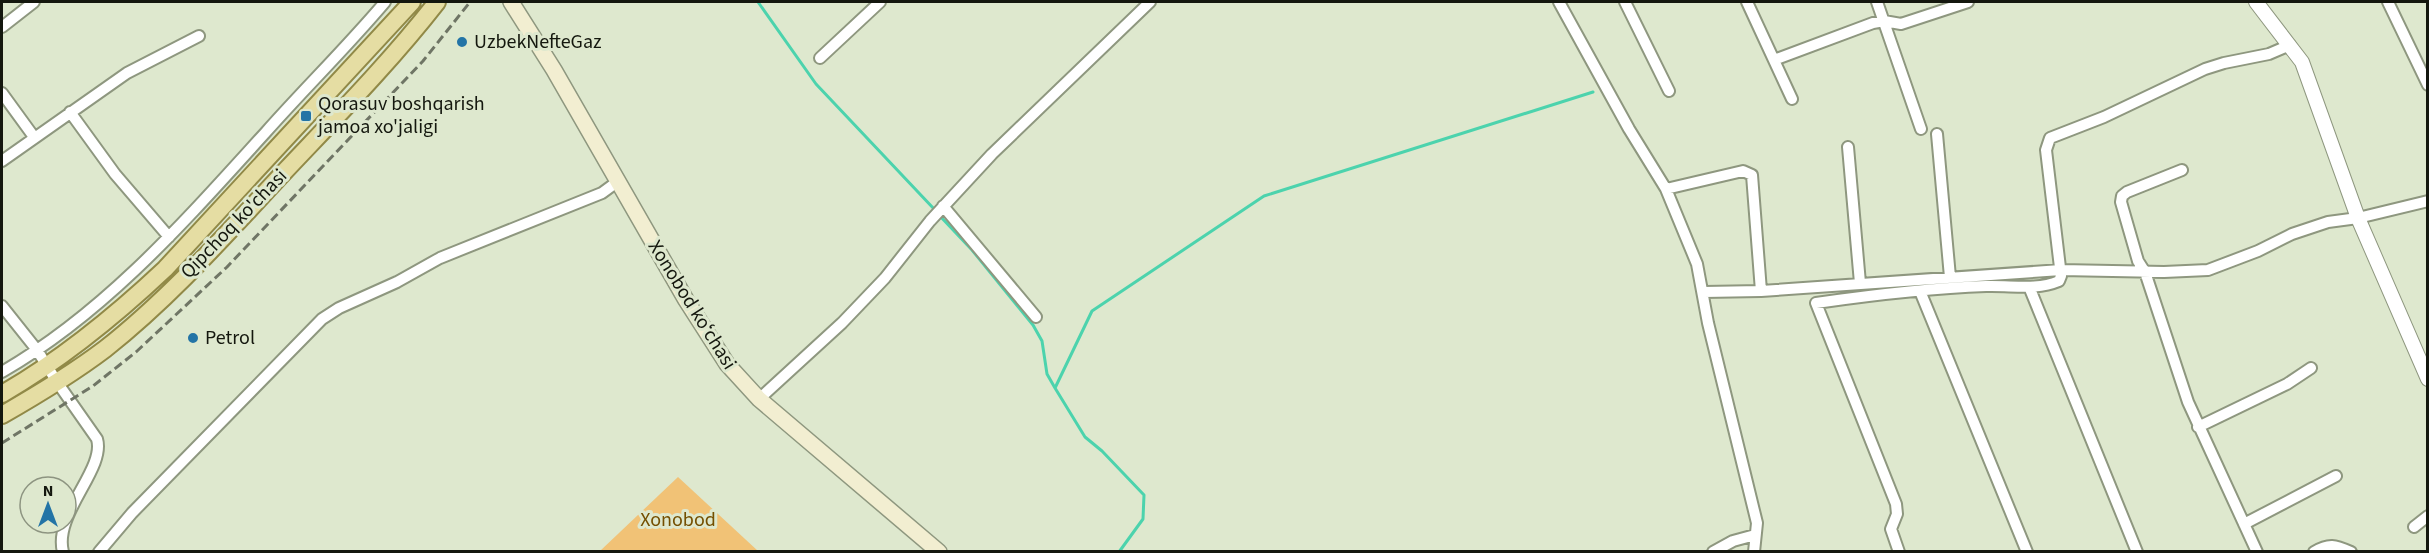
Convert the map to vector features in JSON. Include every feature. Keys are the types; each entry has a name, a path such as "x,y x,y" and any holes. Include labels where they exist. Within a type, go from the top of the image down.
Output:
{"main road":[{"name":"Qipchoq ko'chasi","path":"2,394 47,366 100,326 165,269 412,2"},
{"name":"Qipchoq ko'chasi","path":"2,415 57,382 115,340 203,258 411,34 437,2"},
{"name":"Xonobod koʻchasi","path":"512,2 554,70 716,350 738,378 759,399 939,552"}],"street":[{"path":"2,372 37,350 97,304 169,237 385,2"},
{"path":"820,58 880,2"},
{"path":"759,399 842,323 885,278 930,221 992,154 1150,2"},
{"path":"1559,2 1629,129 1666,189 1693,251 1757,523 1754,552"},
{"path":"1625,2 1669,91"},
{"path":"1747,2 1792,99"},
{"path":"1877,2 1921,129"},
{"path":"1774,60 1873,23 1884,21 1901,24 1968,2"},
{"path":"2256,2 2302,62 2358,218 2427,379"},
{"path":"2388,2 2427,84"},
{"path":"2,27 30,3"},
{"path":"2,161 128,73 199,36"},
{"path":"1816,303 1896,291 1986,286 2030,289 2059,281 2061,270 2046,150 2049,138 2104,117 2205,69 2269,54 2290,45"},
{"path":"2,93 34,137"},
{"path":"70,112 115,174 169,237"},
{"path":"1937,134 1950,277"},
{"path":"1848,147 1860,283"},
{"path":"2182,170 2122,196 2138,261 2145,272 2188,402 2257,552"},
{"path":"1666,189 1743,171 1752,175 1761,291"},
{"path":"99,552 132,513 322,319 339,308 397,282 440,258 602,193 617,182"},
{"path":"1704,292 1761,291 2061,270 2145,272 2208,270 2258,251 2292,234 2328,222 2358,218 2427,201"},
{"path":"944,206 1036,317"},
{"path":"1809,286 1896,504 1897,514 1891,529 1899,552"},
{"path":"2030,289 2137,552"},
{"path":"1920,291 2027,552"},
{"path":"2,306 37,350 97,439 99,446 98,454 76,496 62,536 63,552"},
{"path":"2198,427 2287,384 2311,369"},
{"path":"2244,524 2336,476"},
{"path":"2414,527 2427,516"},
{"path":"1713,552 1733,541 1755,535"},
{"path":"2314,552 2325,545 2333,544 2351,552"}],"green space":[{"name":"Xonobod","path":"678,477 758,551 600,551"}],"waterway":[{"path":"758,2 816,84 935,210"},
{"path":"1119,552 1143,519 1144,495 1102,451 1085,437 1055,388 1092,311 1264,196 1593,92"},
{"path":"939,215 972,250 1033,325 1042,341 1047,374 1055,388"}],"railway":[{"path":"2,443 93,386 136,352 227,267 423,61 470,2"}],"place":[{"name":"UzbekNefteGaz","path":"462,42"},
{"name":"Qorasuv boshqarish jamoa xo'jaligi","path":"306,116"},
{"name":"Petrol","path":"193,338"}]}
